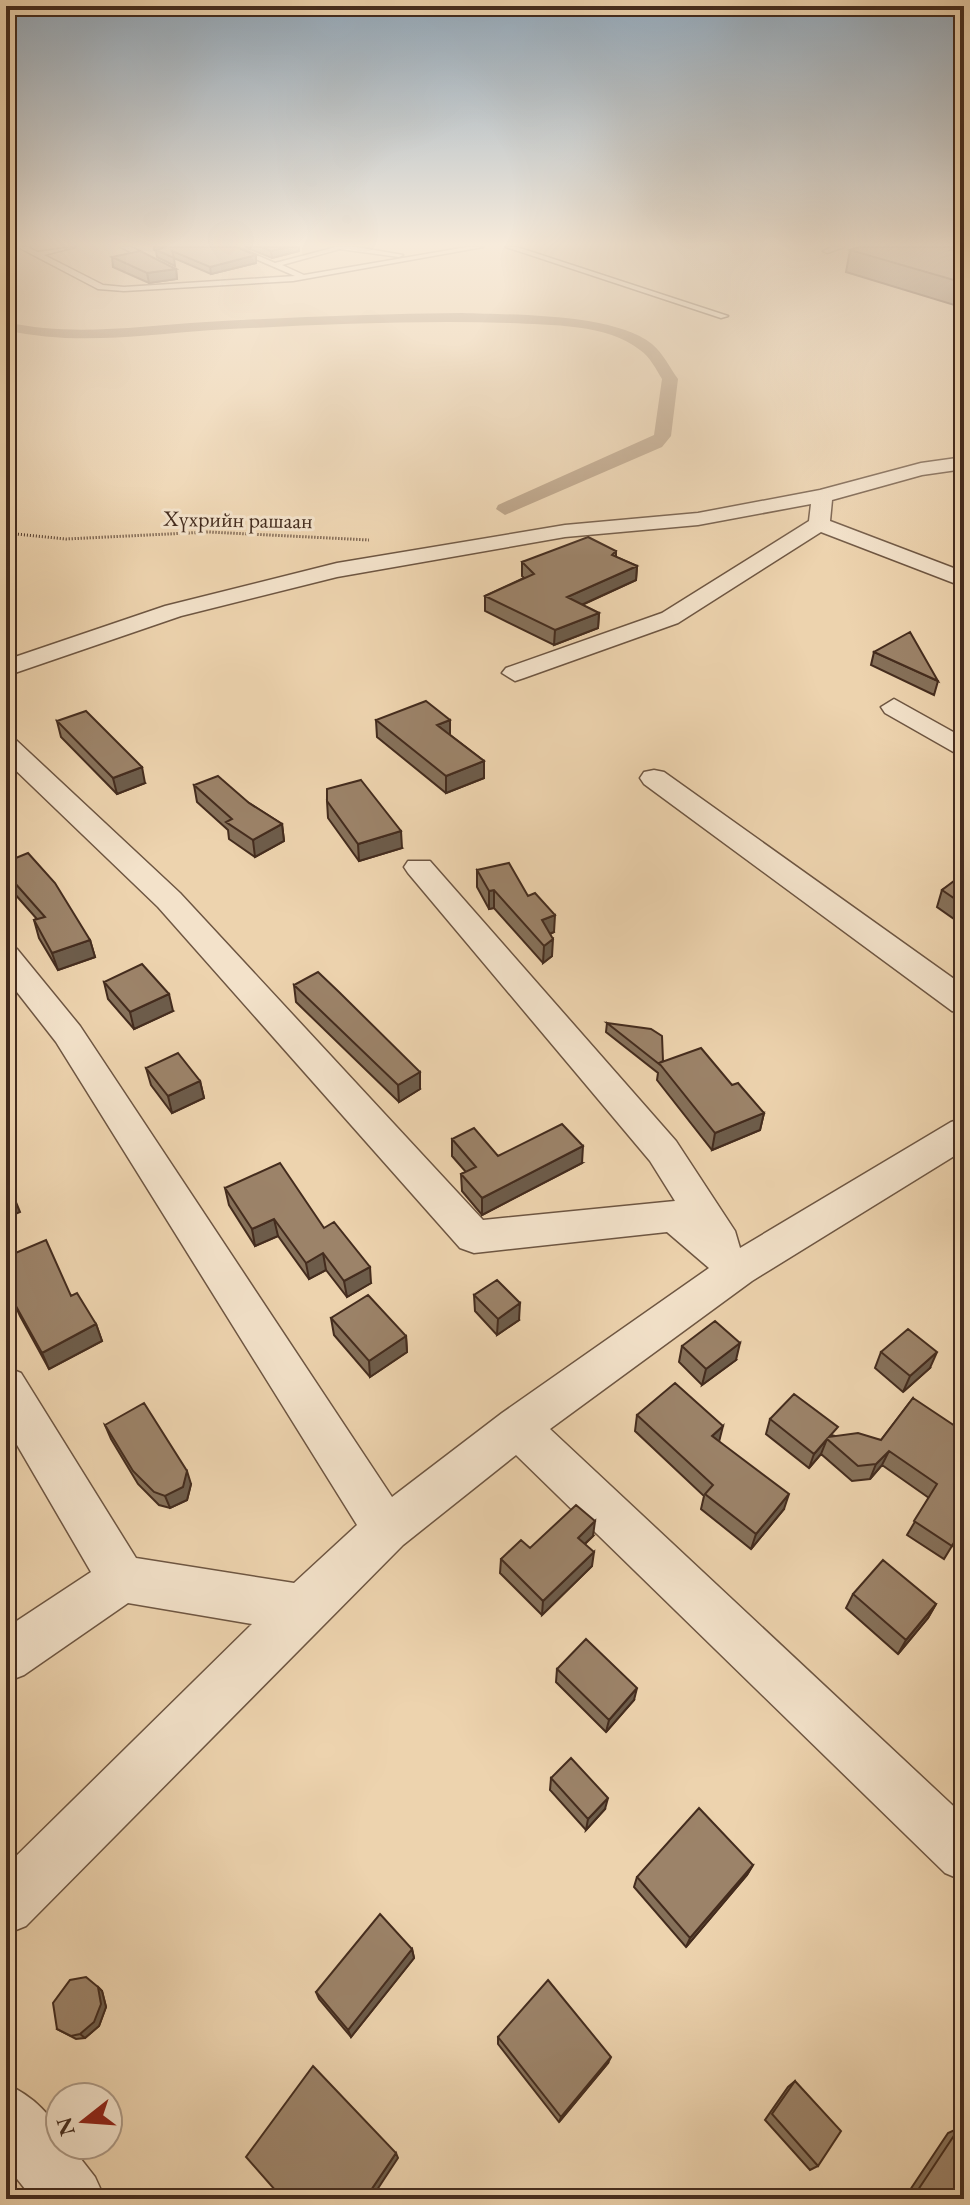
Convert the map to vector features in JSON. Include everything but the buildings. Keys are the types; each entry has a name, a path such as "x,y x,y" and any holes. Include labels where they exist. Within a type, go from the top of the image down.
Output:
{"street":[{"path":"6,668 173,611 337,570 565,531 698,519 822,496 921,469 964,463"},
{"path":"819,524 822,496"},
{"path":"819,524 964,580"},
{"path":"515,673 670,618 819,524"},
{"path":"894,707 964,750"},
{"path":"6,746 169,900 474,1237 674,1216 738,1269"},
{"path":"654,778 964,1003"},
{"path":"419,867 663,1151 738,1269"},
{"path":"6,956 68,1034 386,1529"},
{"path":"6,1906 302,1608 386,1529 518,1427 738,1269 964,1132"},
{"path":"6,1386 122,1579"},
{"path":"518,1427 964,1854"},
{"path":"6,1657 122,1579 302,1608"},
{"path":"6,2115 73,2199"}],"path":[{"name":"Хүхрийн рашаан","path":"6,533 66,539 209,532 380,541"}],"waterway":[{"path":"505,509 656,443 662,436 670,379 649,350"}]}
